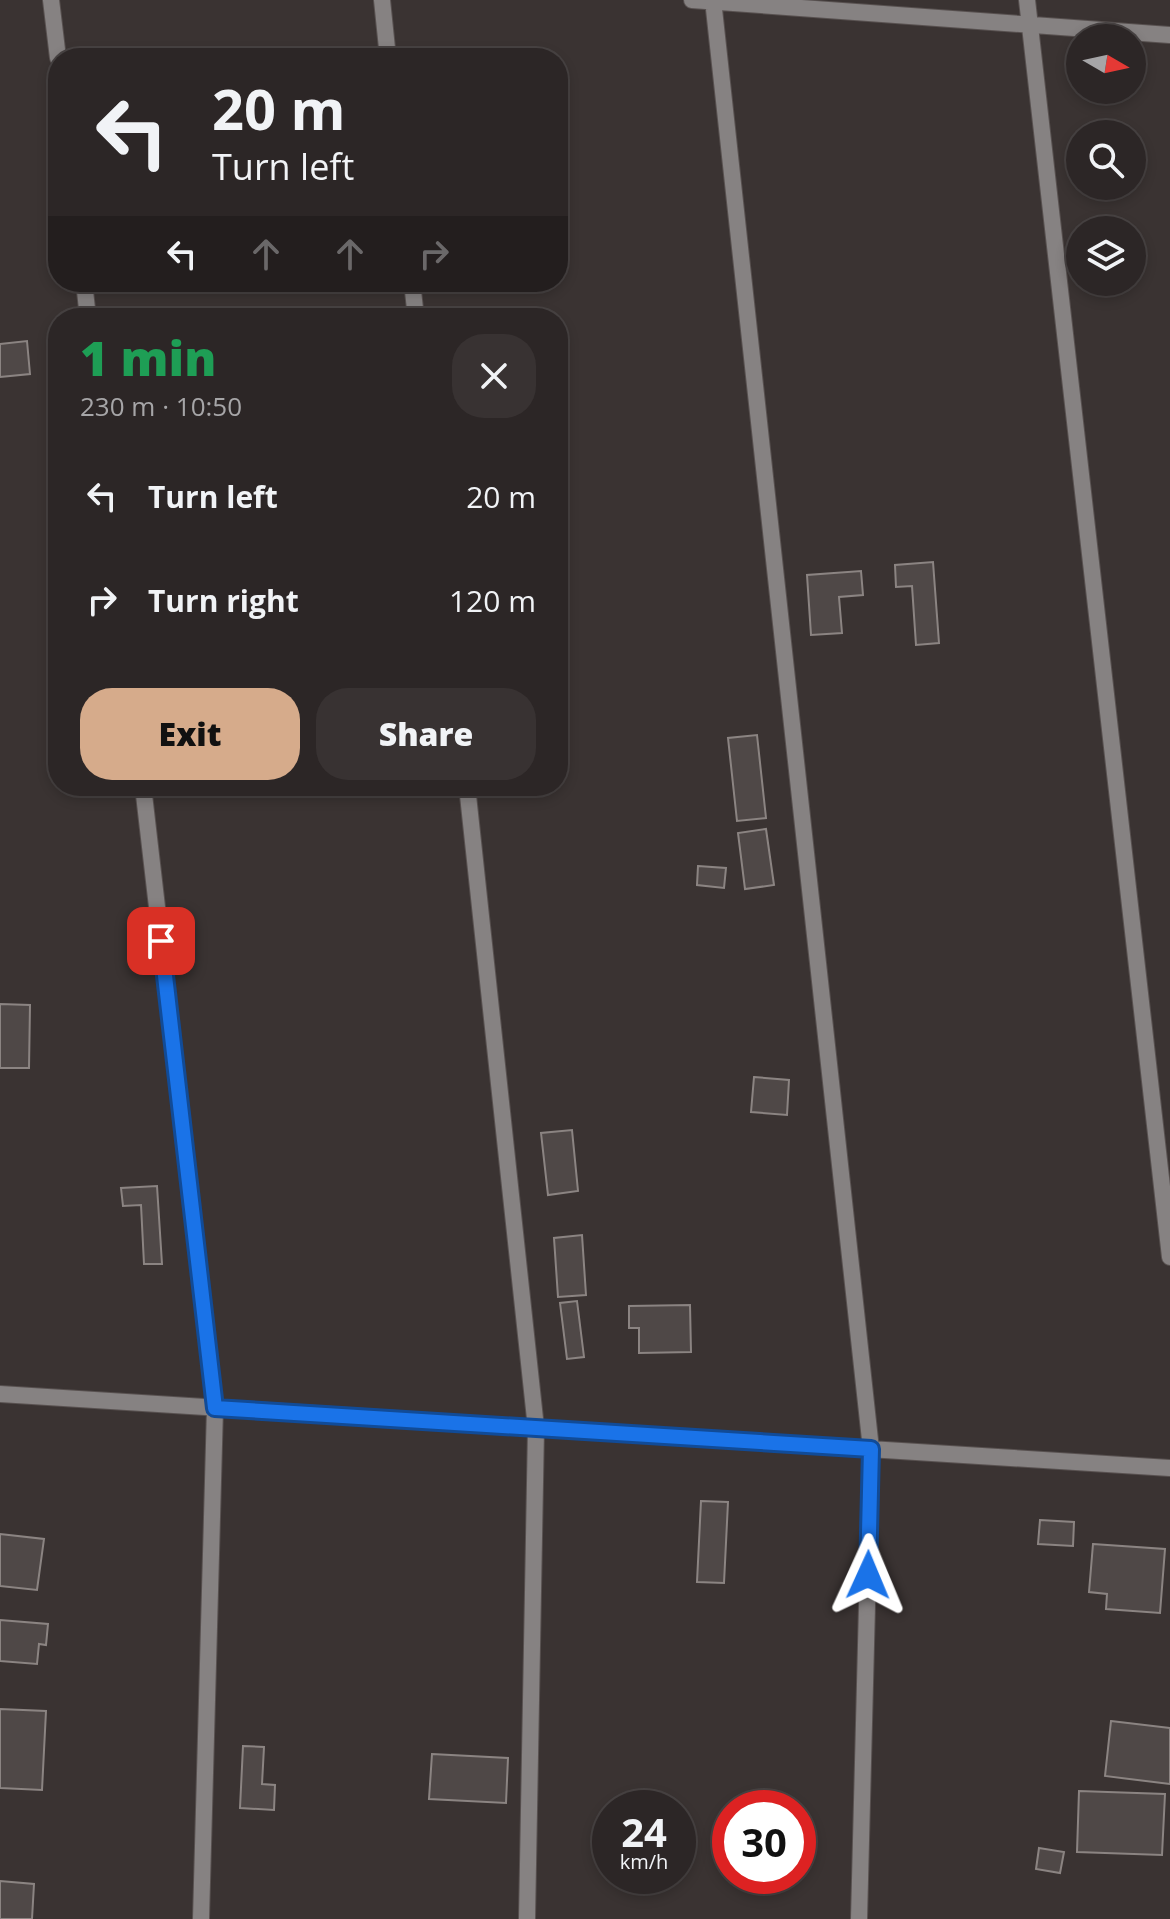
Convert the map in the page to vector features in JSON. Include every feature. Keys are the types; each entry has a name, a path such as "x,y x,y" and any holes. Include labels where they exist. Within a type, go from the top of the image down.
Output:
{"street":[{"path":"51,0 57,48"},
{"path":"382,0 387,48"},
{"path":"692,0 1170,35"},
{"path":"1027,0 1170,1257"},
{"path":"713,1 871,1449 859,1919"},
{"path":"144,796 215,1408 201,1919"},
{"path":"468,796 536,1428 527,1919"},
{"path":"0,1394 1170,1468"}],"building":[{"path":"27,341 30,374 0,377 0,344"},
{"path":"933,562 939,643 916,645 912,586 896,587 895,565"},
{"path":"861,571 863,595 839,597 842,633 811,635 807,575"},
{"path":"757,735 766,818 737,821 728,738"},
{"path":"766,829 774,885 745,889 738,833"},
{"path":"698,866 726,868 724,888 697,885"},
{"path":"0,1004 30,1005 29,1068 0,1068"},
{"path":"754,1077 789,1080 787,1115 751,1112"},
{"path":"572,1130 578,1191 548,1195 541,1133"},
{"path":"157,1186 162,1264 144,1264 141,1205 123,1206 121,1188"},
{"path":"582,1235 586,1295 558,1297 554,1238"},
{"path":"577,1301 584,1357 567,1359 560,1303"},
{"path":"690,1305 691,1352 639,1353 639,1328 629,1328 629,1306"},
{"path":"701,1501 728,1502 724,1583 697,1582"},
{"path":"1040,1520 1074,1522 1073,1546 1038,1544"},
{"path":"0,1534 44,1539 37,1590 0,1586"},
{"path":"1093,1544 1165,1549 1160,1613 1106,1609 1107,1594 1089,1592"},
{"path":"0,1620 48,1624 46,1645 39,1644 37,1664 0,1661"},
{"path":"0,1709 46,1711 42,1790 0,1788"},
{"path":"1111,1721 1170,1728 1170,1784 1105,1776"},
{"path":"243,1746 264,1747 262,1784 275,1785 274,1810 240,1808"},
{"path":"432,1754 508,1758 506,1803 429,1799"},
{"path":"1079,1791 1165,1794 1162,1855 1077,1852"},
{"path":"1039,1848 1064,1852 1060,1873 1036,1869"},
{"path":"0,1881 34,1884 32,1919 0,1919"}],"route":[{"path":"161,941 215,1408 871,1449 868,1575"}]}
